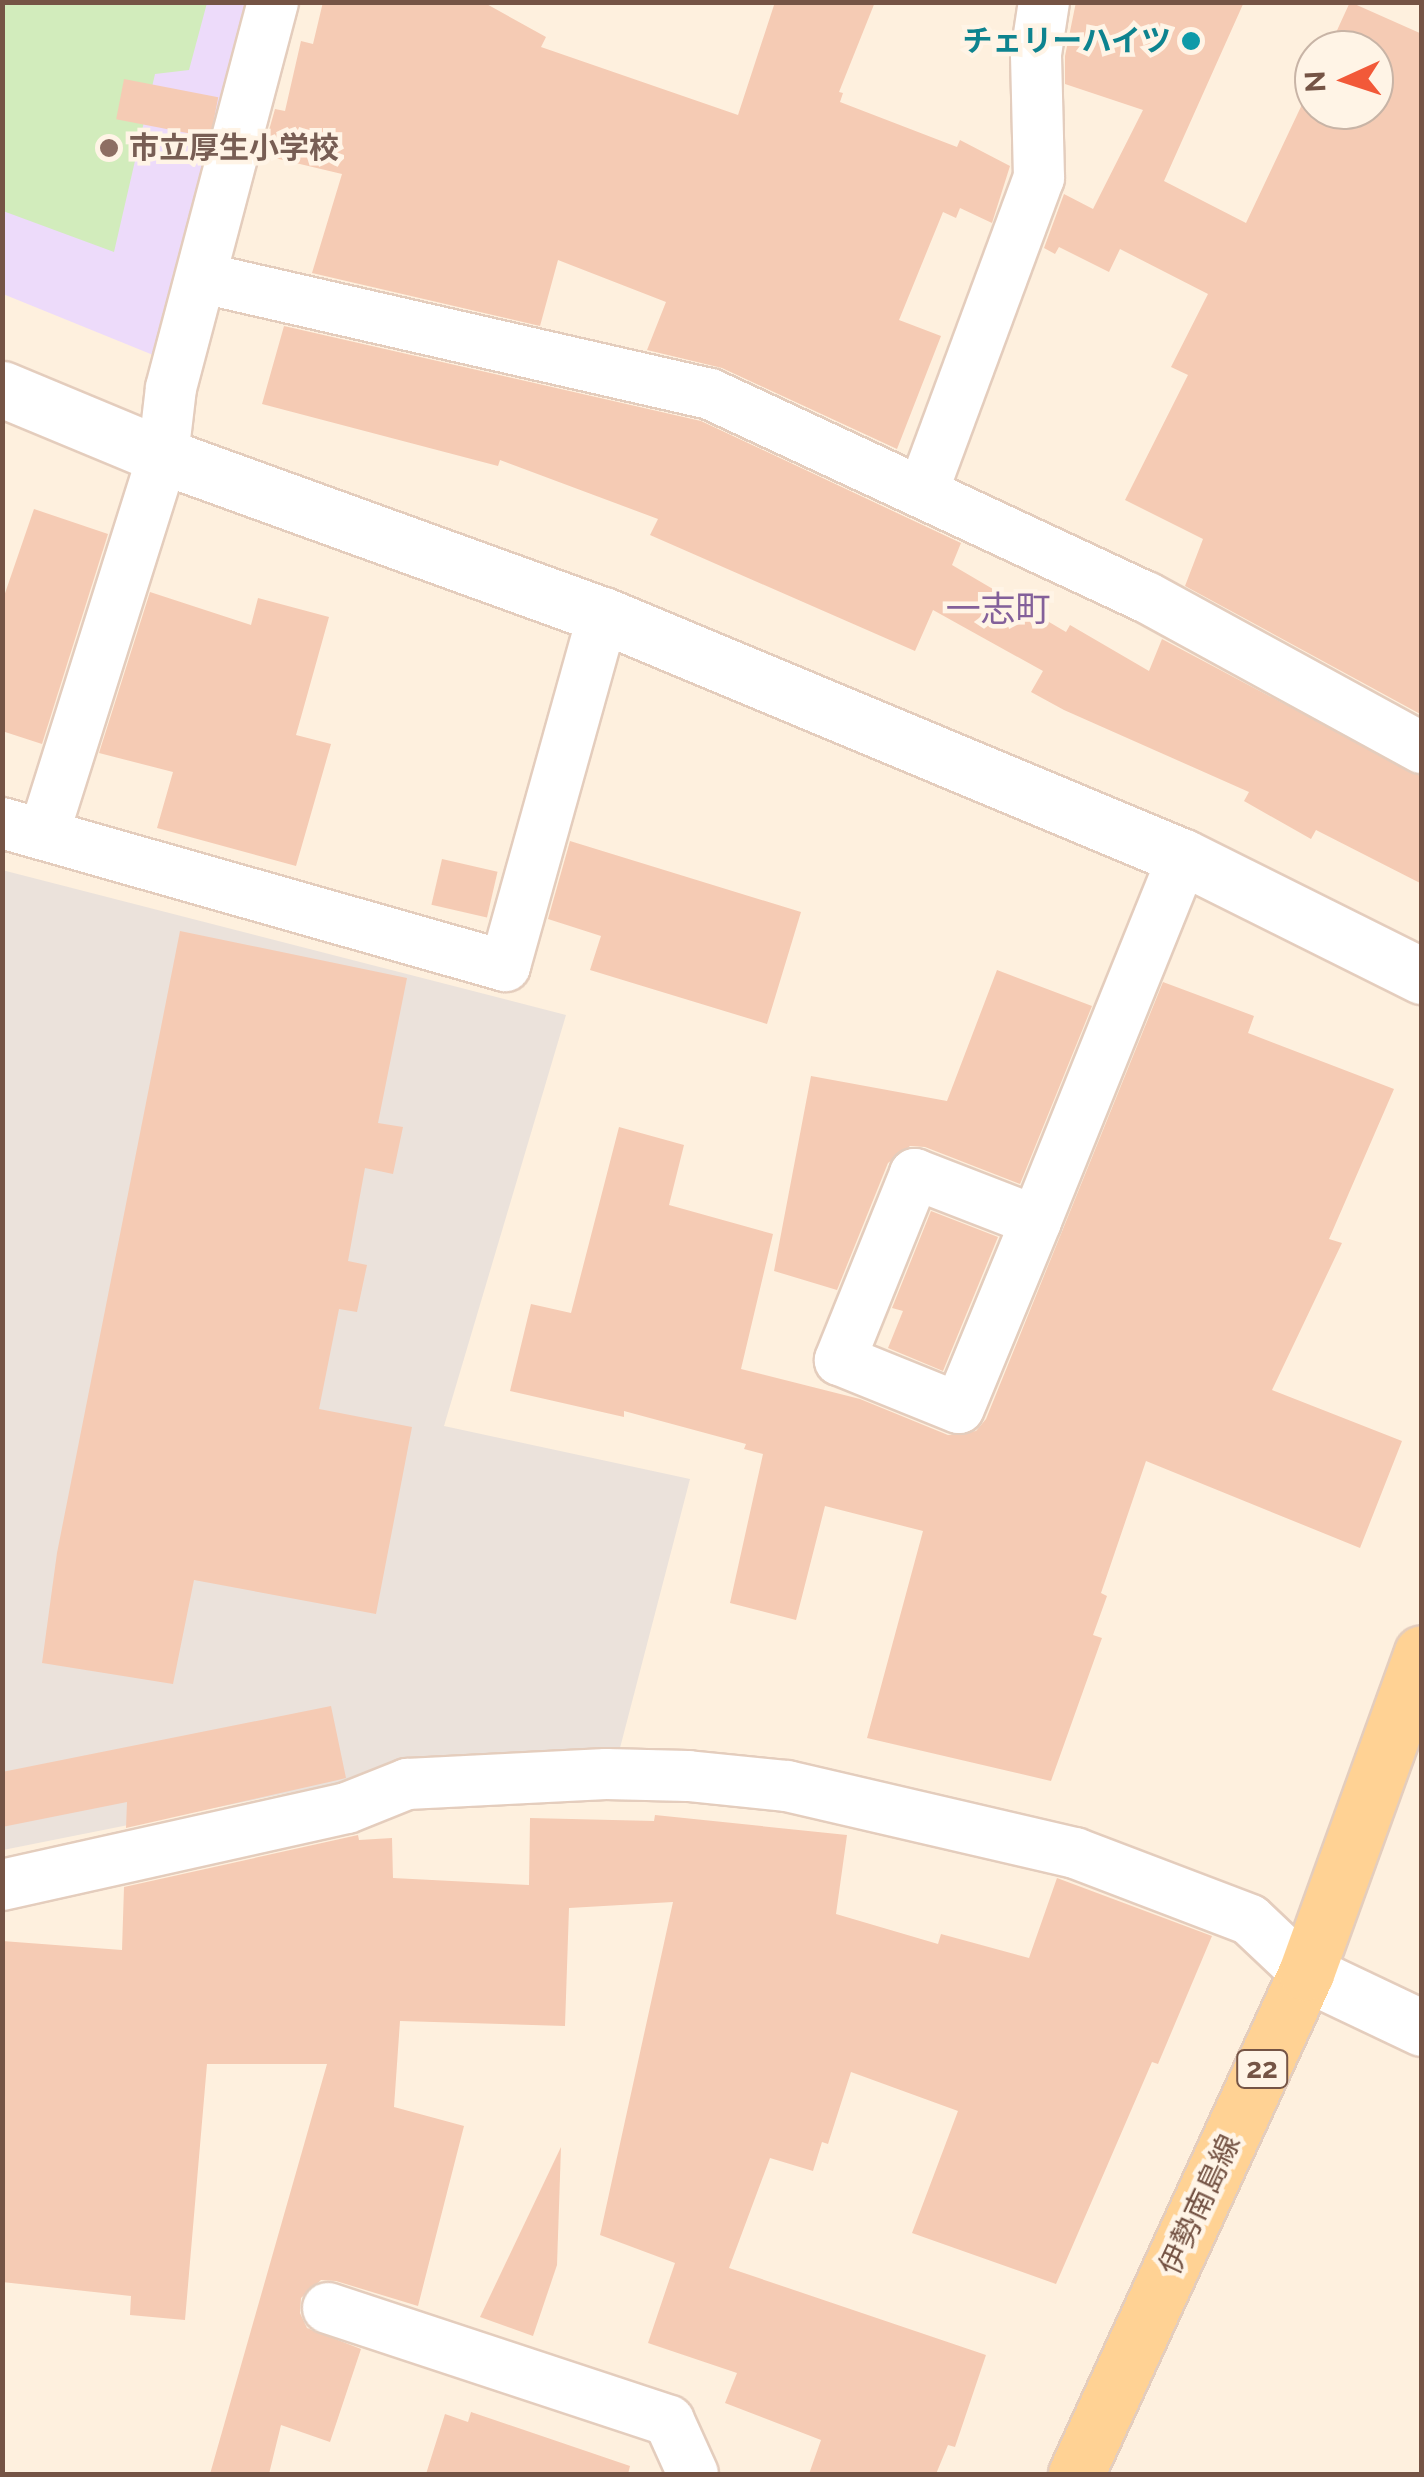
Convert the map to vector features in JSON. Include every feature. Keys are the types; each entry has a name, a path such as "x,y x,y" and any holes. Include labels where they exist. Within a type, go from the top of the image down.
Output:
{"main road":[{"name":"伊勢南島線","path":"1076,2474 1306,1973 1422,1652"}],"street":[{"path":"273,2 171,388 163,456 23,828 505,966 604,615"},
{"path":"924,491 1039,178 1036,54 1044,2"},
{"path":"203,278 710,394 1146,597 1422,748"},
{"path":"2,389 163,456 604,615 1183,857 1422,976"},
{"path":"1036,1220 915,1174 840,1360 959,1408 1036,1220 1183,857"},
{"path":"2,1884 348,1808 407,1784 606,1774 688,1776 786,1786 1075,1852 1250,1920 1306,1973 1422,2028"},
{"path":"328,2308 670,2422 693,2474"}],"shaded area":[{"name":"市立厚生小学校","path":"2,3 254,3 158,357 3,294"},
{"path":"2,870 566,1015 444,1426 690,1479 620,1748 428,1765 3,1850"}],"green space":[{"path":"2,3 207,3 189,70 155,74 114,252 3,211"}],"building":[{"path":"323,2 483,2 546,37 541,47 738,115 775,2 875,2 839,92 843,93 840,102 957,147 960,140 1010,166 992,223 960,208 956,218 943,212 899,320 941,336 897,449 722,368 647,350 666,302 558,260 540,326 312,273 342,174 262,155 275,109 285,111 301,41 313,44"},
{"path":"1076,2 1244,2 1164,181 1246,223 1294,121 1294,130 1394,130 1394,30 1337,30 1350,2 1422,34 1422,715 1185,586 1203,539 1125,500 1188,375 1171,367 1208,294 1120,249 1109,272 1059,247 1055,254 1044,248 1064,194 1093,209 1143,110 1065,84 1065,56"},
{"path":"124,79 218,97 210,138 116,119"},
{"path":"284,326 701,421 961,543 952,565 1066,632 1070,625 1149,671 1162,639 1422,777 1422,884 1316,830 1311,839 1244,801 1249,792 1031,692 1043,671 933,610 915,651 650,535 658,519 500,460 498,466 262,404"},
{"path":"34,509 108,534 42,744 2,731 2,602"},
{"path":"150,592 251,625 258,598 329,617 296,735 331,744 296,866 157,828 173,772 99,753"},
{"path":"570,841 801,912 767,1024 590,970 601,936 548,919"},
{"path":"442,859 498,872 487,918 431,905"},
{"path":"180,931 407,978 378,1123 403,1127 393,1174 365,1168 348,1261 367,1265 357,1312 339,1309 319,1409 412,1427 376,1614 194,1580 173,1684 42,1663 57,1553"},
{"path":"997,970 1092,1006 1020,1184 925,1147 910,1146 888,1163 837,1290 774,1271 811,1076 947,1101"},
{"path":"1163,982 1254,1016 1248,1033 1394,1089 1329,1239 1342,1243 1272,1390 1402,1441 1360,1548 1146,1461 1101,1593 1107,1596 1093,1635 1102,1638 1051,1781 867,1738 923,1531 825,1506 796,1620 730,1603 763,1454 744,1449 746,1444 624,1411 624,1417 510,1391 531,1304 571,1313 619,1127 684,1145 669,1205 773,1234 741,1369 860,1399 948,1435 976,1431 986,1419"},
{"path":"931,1211 998,1237 943,1371 888,1348 903,1311 892,1308"},
{"path":"331,1706 346,1778 126,1828 127,1802 2,1827 2,1772"},
{"path":"655,1815 847,1835 836,1914 938,1944 941,1934 1029,1958 1057,1878 1212,1936 1158,2064 1152,2062 1056,2284 912,2233 958,2111 851,2072 828,2144 822,2142 813,2171 770,2158 729,2268 986,2355 955,2447 948,2445 936,2474 809,2474 821,2440 725,2403 737,2373 648,2343 675,2263 600,2235 673,1902 569,1908 565,2026 400,2021 394,2107 464,2126 418,2306 336,2281 321,2280 301,2298 300,2313 307,2328 361,2349 330,2442 281,2425 269,2474 210,2474 327,2064 207,2064 185,2320 130,2315 131,2296 2,2282 2,1941 122,1950 124,1887 358,1835 359,1840 392,1838 393,1878 529,1885 530,1818 654,1821"},
{"path":"561,2147 557,2265 533,2336 480,2317"},
{"path":"471,2412 630,2466 628,2474 426,2474 445,2414 468,2422"}],"place":[{"name":"チェリーハイツ","path":"1191,41"},
{"name":"市立厚生小学校","path":"109,148"}],"district":[{"name":"一志町","path":"998,609"}]}
